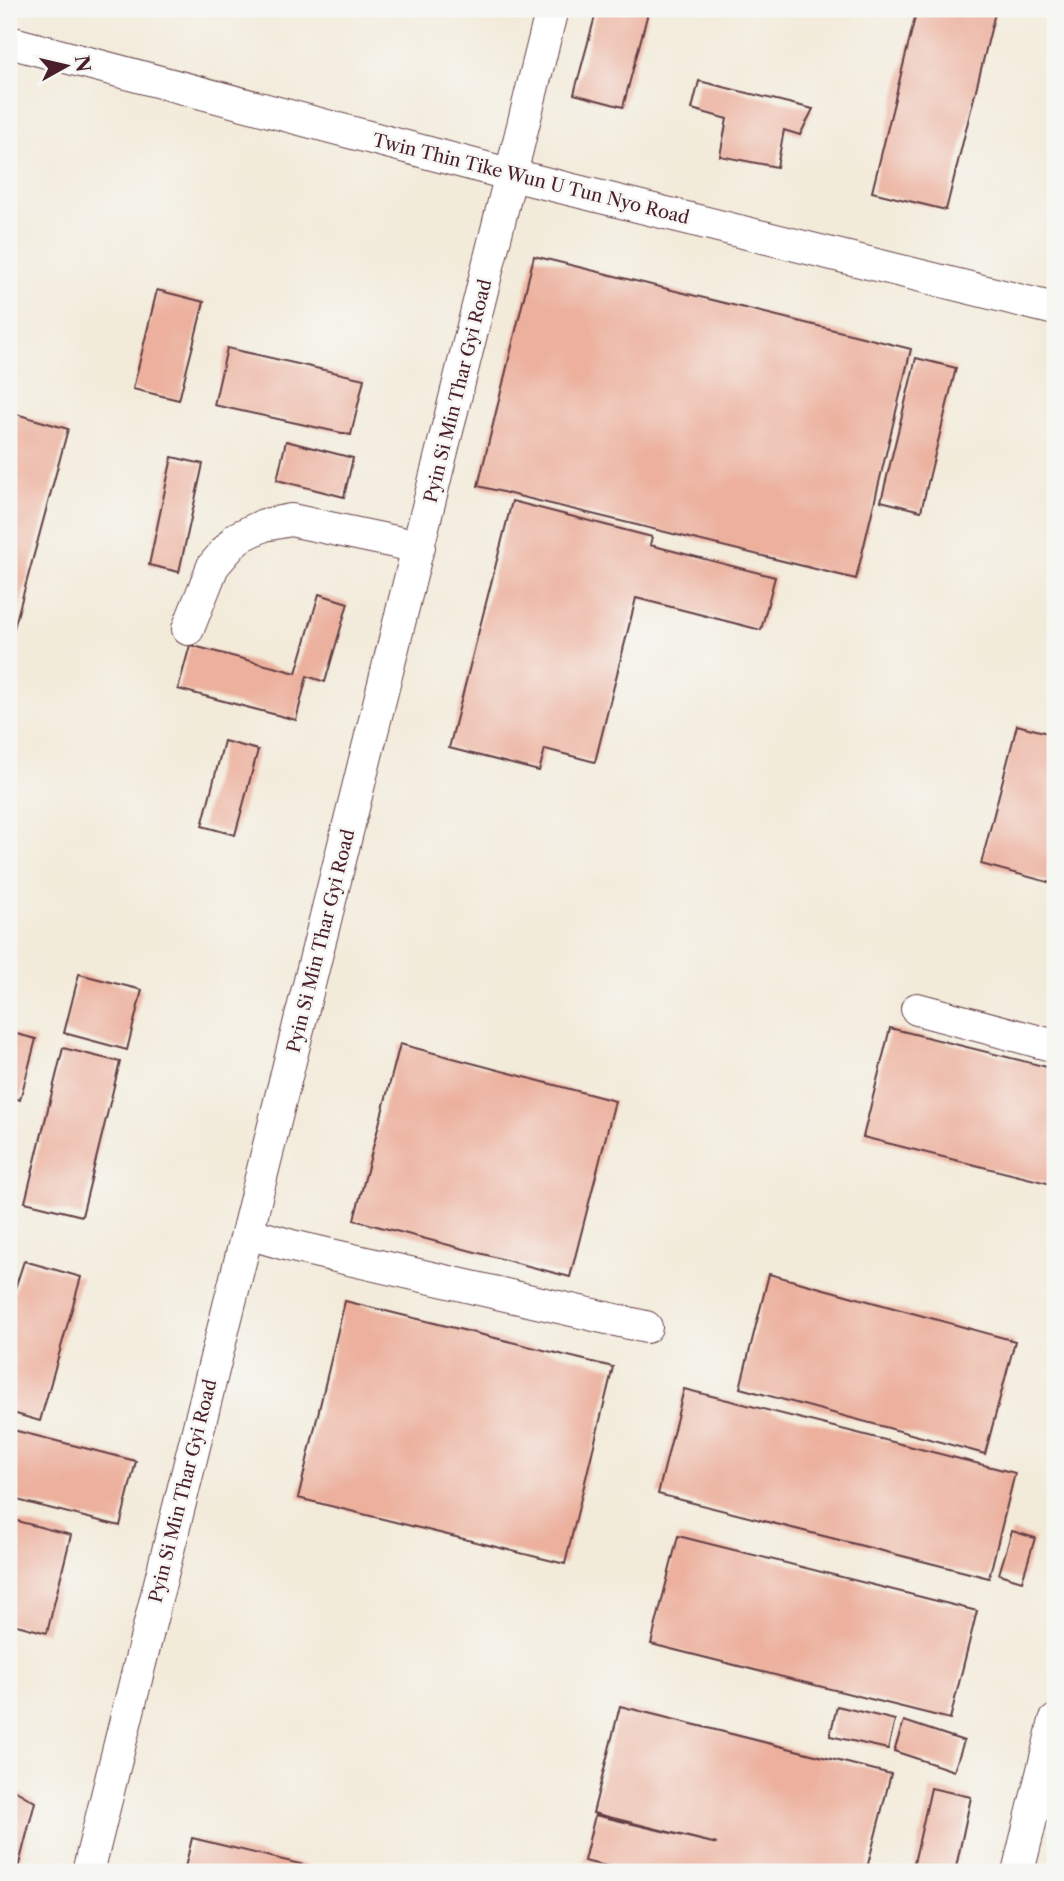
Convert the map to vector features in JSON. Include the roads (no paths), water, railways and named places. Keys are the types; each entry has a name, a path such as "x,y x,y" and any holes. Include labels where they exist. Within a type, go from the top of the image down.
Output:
{"street":[{"name":"Pyin Si Min Thar Gyi Road","path":"88,1872 552,9"},
{"name":"Twin Thin Tike Wun U Tun Nyo Road","path":"9,42 512,175 1055,309"},
{"path":"188,629 213,566 237,538 264,524 291,520 419,547"},
{"path":"917,1009 1055,1046"},
{"path":"248,1233 292,1246 646,1327"},
{"path":"1018,1872 1055,1721"}]}
